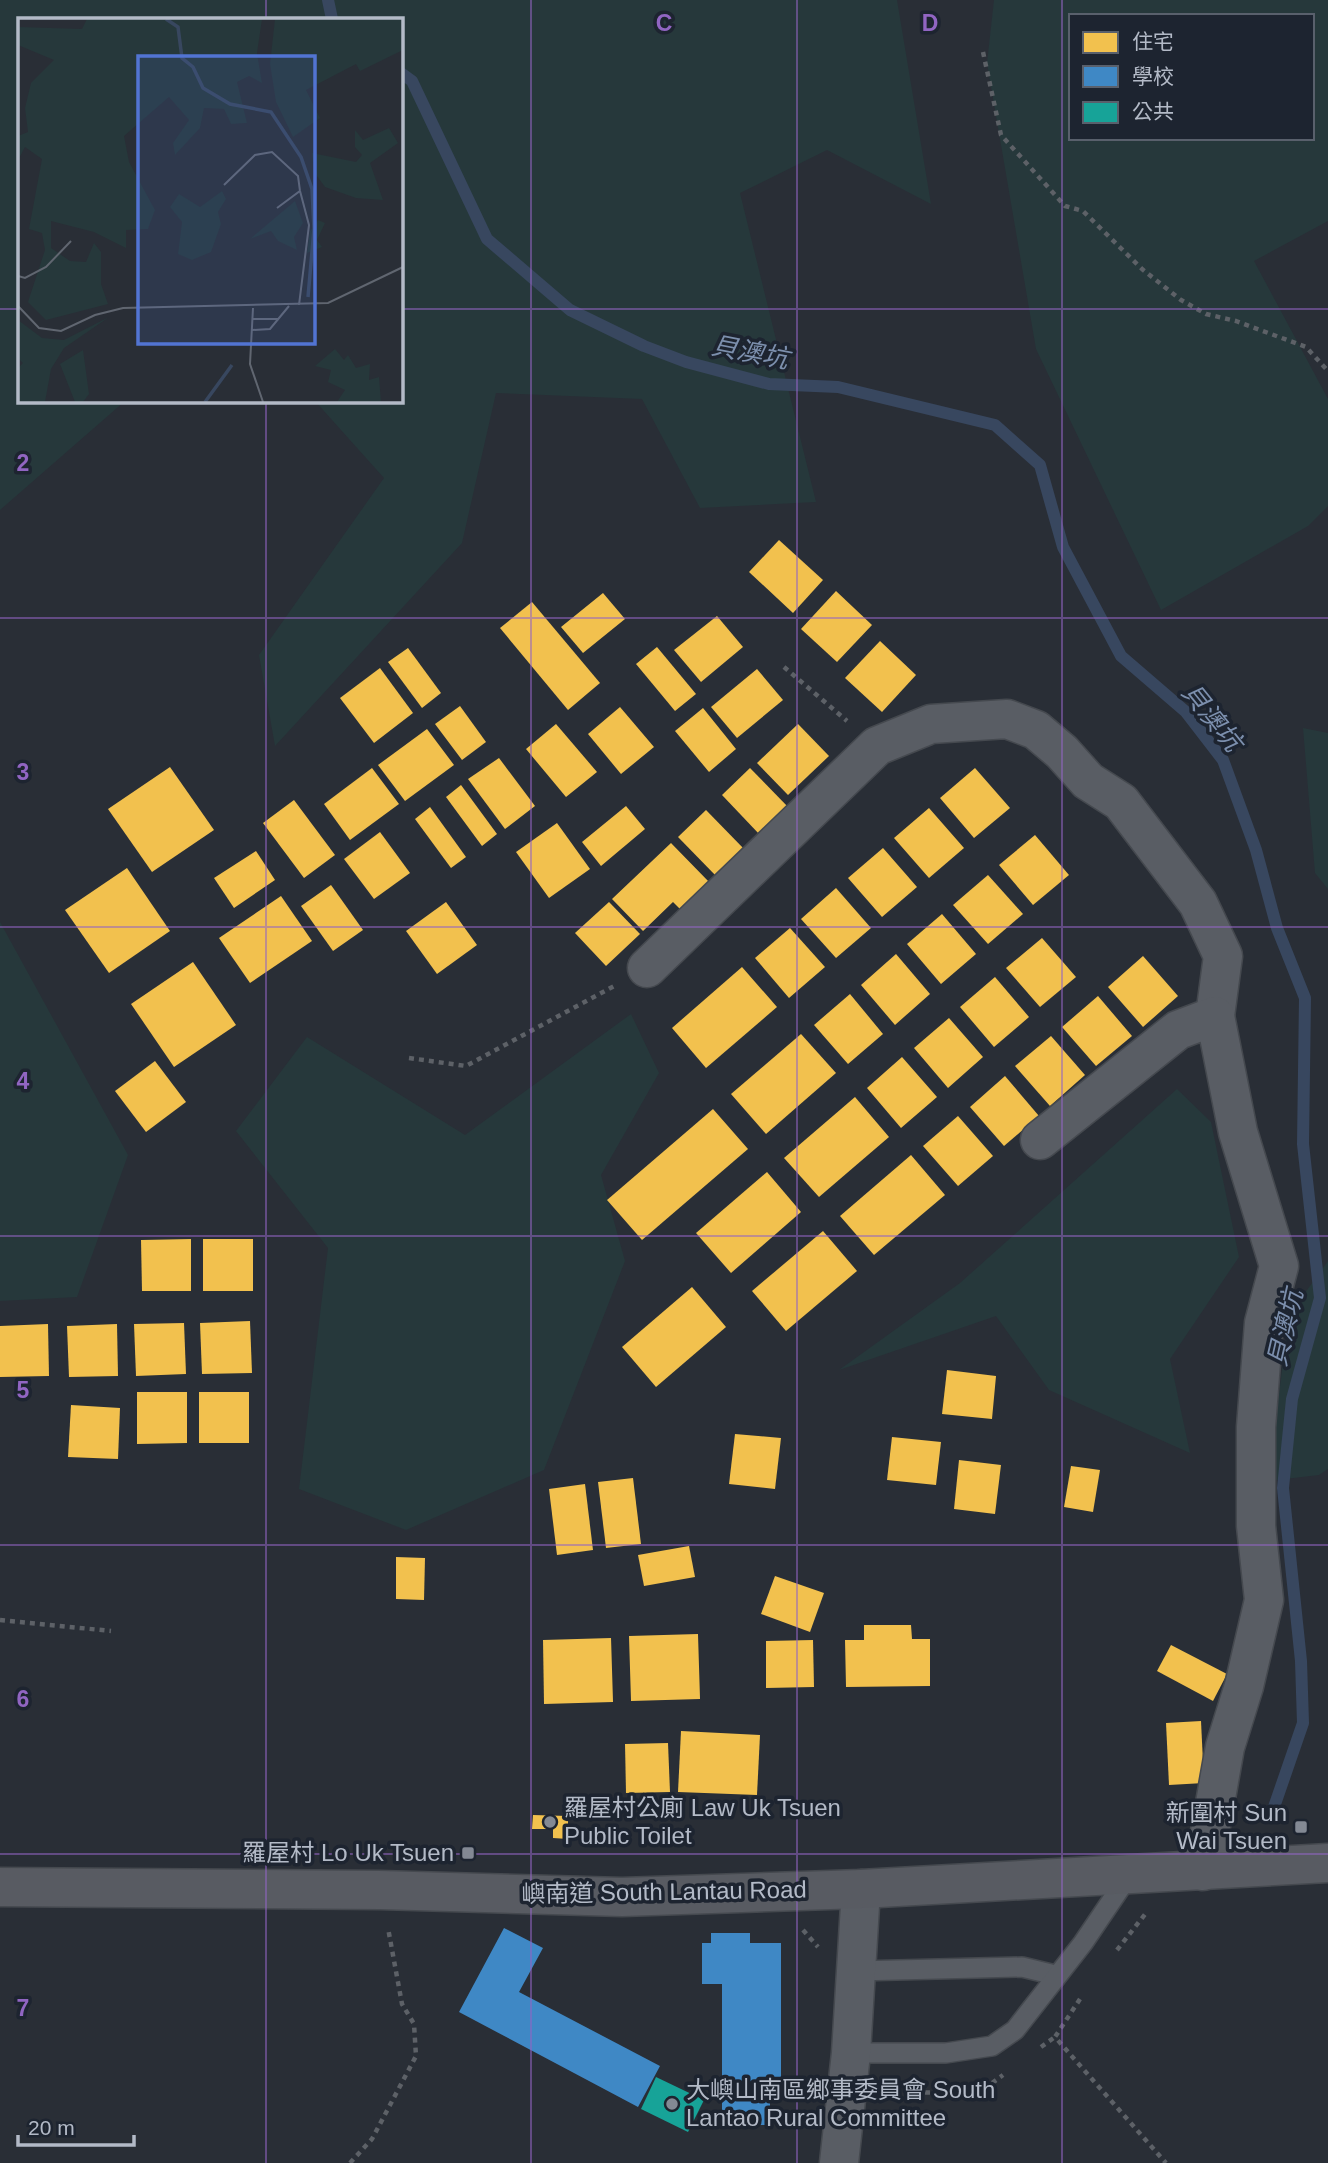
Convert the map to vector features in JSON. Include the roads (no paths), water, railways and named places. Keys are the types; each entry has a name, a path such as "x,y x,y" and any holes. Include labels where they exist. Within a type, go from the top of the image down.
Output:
{"main road":[{"name":"嶼南道 South Lantau Road","path":"0,1887 380,1890 622,1897 861,1889 1328,1863"}],"street":[{"path":"647,968 877,746 931,724 1007,719 1036,730 1062,752 1088,781 1121,802 1198,903 1223,956 1215,1016 1238,1132 1279,1266 1264,1323 1256,1427 1256,1526 1264,1600 1244,1686 1225,1747 1203,1871"},
{"path":"1040,1140 1178,1030 1215,1016"},
{"path":"839,2163 851,2053 861,1889"}],"lane":[{"path":"851,2053 946,2053 992,2046 1015,2030 1055,1975 1083,1943 1129,1875"},
{"path":"857,1970 1022,1967 1055,1975"}],"waterway":[{"name":"貝澳坑","path":"328,0 332,18"},
{"name":"貝澳坑","path":"402,74 412,81 487,239 570,310 644,346 686,362 769,384 838,387 995,425 1040,465 1063,547 1121,656 1186,712 1223,760 1256,850 1277,928 1305,998 1303,1144 1320,1298 1292,1399 1283,1488 1301,1661 1303,1723 1273,1810"}],"place":[{"name":"羅屋村公廁 Law Uk Tsuen Public Toilet","path":"550,1822"},
{"name":"新圍村 Sun Wai Tsuen","path":"1301,1827"},
{"name":"羅屋村 Lo Uk Tsuen","path":"468,1853"},
{"name":"大嶼山南區鄉事委員會 South Lantao Rural Committee","path":"672,2104"}]}
